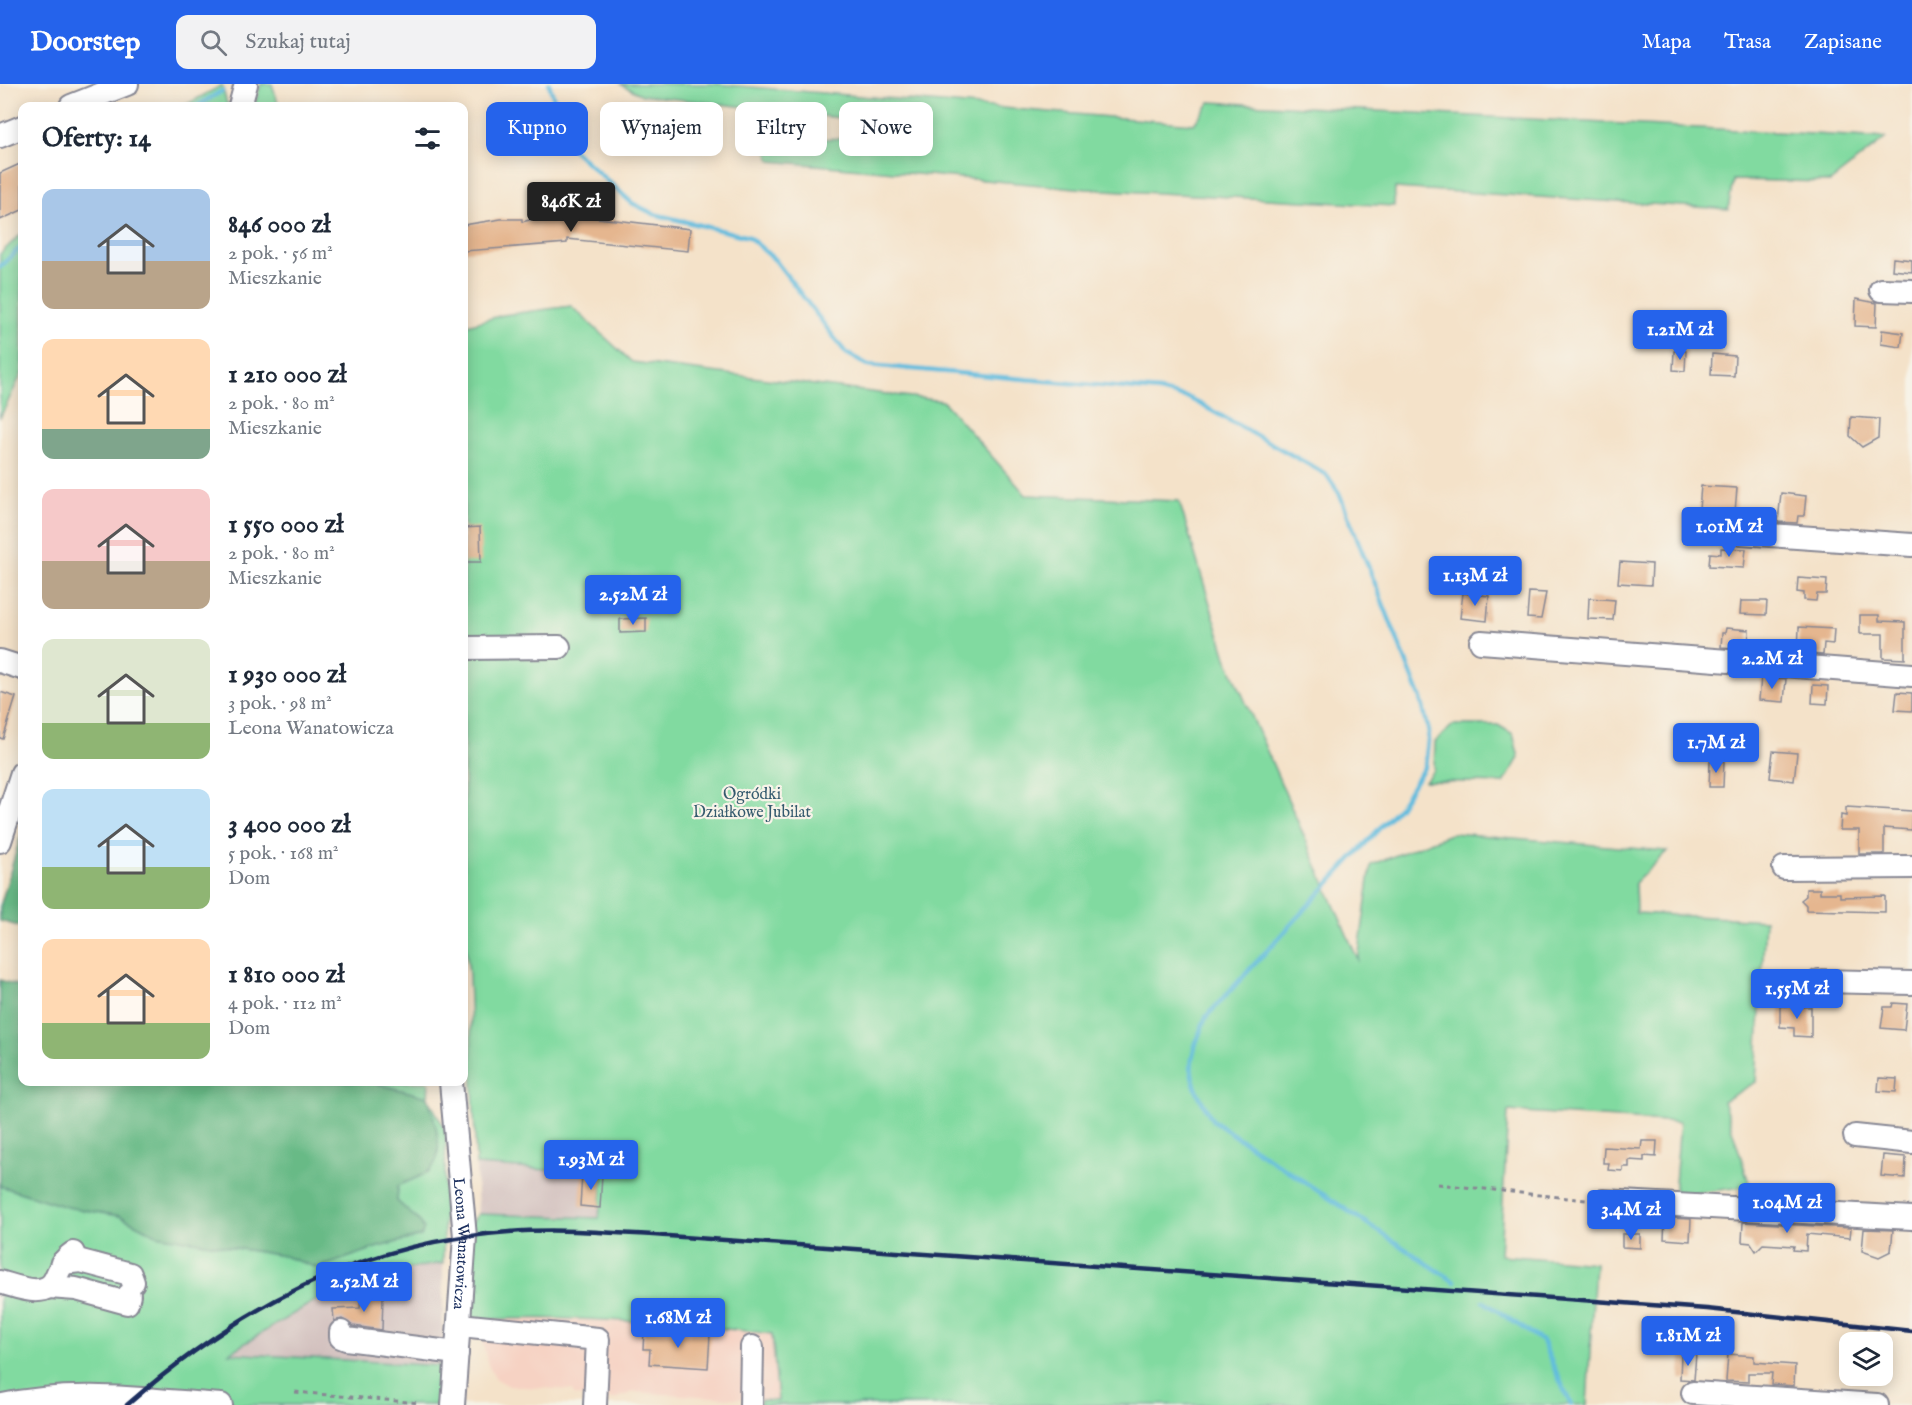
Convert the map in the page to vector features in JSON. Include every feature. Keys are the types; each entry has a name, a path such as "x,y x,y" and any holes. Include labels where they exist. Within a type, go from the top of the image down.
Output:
{"street":[{"path":"81,102 127,84"},
{"path":"0,136 18,129"},
{"path":"1881,290 1912,291"},
{"path":"1741,533 1912,545"},
{"path":"1481,642 1912,675"},
{"path":"468,648 559,647"},
{"path":"0,661 18,667"},
{"path":"0,841 18,785"},
{"path":"1784,867 1912,867"},
{"path":"1819,981 1912,983"},
{"name":"Leona Wanatowicza","path":"451,1086 465,1237 453,1405"},
{"path":"1855,1136 1912,1142"},
{"path":"1603,1201 1912,1218"},
{"path":"0,1282 31,1290 49,1287 76,1289 128,1303 131,1289 129,1274 67,1258 55,1281 49,1287"},
{"path":"460,1325 598,1339 595,1405"},
{"path":"341,1332 341,1337 346,1339 457,1353"},
{"path":"751,1405 752,1347"},
{"path":"1693,1393 1877,1405"},
{"path":"3,1405 46,1398 80,1397 220,1405"}],"path":[{"path":"1438,1184 1603,1201"},
{"path":"295,1392 419,1403"}],"shaded area":[{"path":"476,1165 603,1174 600,1218 478,1214"},
{"path":"443,1263 443,1366 230,1354 229,1352 316,1300 388,1272"},
{"path":"540,1317 694,1325 772,1334 778,1401 633,1392 615,1399 575,1396 572,1390 509,1386 495,1378 488,1365 480,1330 473,1320"}],"green space":[{"path":"261,84 272,84 278,102 255,102"},
{"path":"620,84 714,84 930,102 839,102 839,118 827,116 827,102 735,102 735,106 723,104 723,102 642,95"},
{"path":"222,85 226,102 191,102"},
{"path":"933,102 1194,124 1210,102 1886,138 1830,182 1733,180 1728,209 1395,188 1394,206 1087,189 771,161 769,156 827,156 827,139 839,138 839,156 933,156"},
{"path":"18,237 18,381 0,418 0,254"},
{"name":"Ogródki Działkowe Jubilat","path":"571,306 632,362 943,401 1026,495 1179,501 1226,657 1358,960 1371,865 1453,833 1667,851 1635,883 1636,913 1765,920 1756,1082 1723,1101 1750,1186 1674,1196 1680,1122 1508,1111 1500,1255 1595,1263 1587,1405 760,1405 760,1400 778,1401 772,1334 623,1321 548,1318 473,1320 466,1315 469,1226 478,1214 599,1218 603,1174 476,1165 468,966 468,325 503,315"},
{"path":"1453,725 1498,725 1513,734 1519,758 1504,783 1425,781 1434,770 1435,742"},
{"path":"18,845 18,926 0,921 0,907"},
{"path":"0,980 18,986 18,1086 385,1086 428,1097 437,1134 438,1153 431,1169 398,1186 397,1201 421,1223 424,1229 421,1236 378,1247 318,1268 284,1256 157,1235 120,1216 67,1207 0,1186"},
{"path":"385,1086 429,1086 428,1097"},
{"path":"428,1097 446,1132 443,1263 388,1272 316,1300 229,1353 442,1366 443,1361 445,1362 444,1405 0,1405 0,1186 67,1207 120,1216 157,1235 284,1256 318,1268 378,1247 421,1236 421,1223 397,1201 398,1186 430,1171"}],"building":[{"path":"18,165 18,212 0,220 0,173"},
{"path":"548,215 590,217 690,229 688,251 567,239 567,243 468,251 468,224 501,219 522,219 522,222"},
{"path":"1893,258 1912,260 1912,272 1892,270"},
{"path":"1856,299 1877,303 1876,327 1855,326"},
{"path":"1882,330 1903,333 1901,347 1881,344"},
{"path":"1674,351 1686,351 1685,371 1673,370"},
{"path":"1712,354 1735,356 1734,376 1711,375"},
{"path":"1851,417 1879,419 1878,438 1862,447 1850,436"},
{"path":"1701,486 1737,488 1735,512 1699,509"},
{"path":"1781,493 1806,496 1804,516 1798,516 1797,523 1778,522"},
{"path":"480,527 481,562 468,562 468,528"},
{"path":"1721,548 1746,549 1744,568 1709,566 1710,553 1721,554"},
{"path":"1620,562 1652,564 1651,585 1618,583"},
{"path":"1798,578 1827,580 1826,594 1817,594 1816,601 1804,600 1804,593 1797,592"},
{"path":"1529,592 1546,593 1541,619 1527,618"},
{"path":"1463,593 1489,596 1487,621 1460,618"},
{"path":"1589,598 1615,600 1613,620 1588,619"},
{"path":"1741,601 1767,601 1766,615 1740,614"},
{"path":"1860,615 1879,615 1879,621 1905,622 1905,659 1883,658 1883,634 1860,634"},
{"path":"646,618 646,632 620,633 620,619"},
{"path":"1799,627 1834,629 1833,644 1824,643 1823,655 1798,653"},
{"path":"1726,628 1749,630 1748,649 1721,647 1722,633 1725,633"},
{"path":"1761,677 1786,679 1784,702 1759,700"},
{"path":"1813,685 1828,686 1827,704 1812,703"},
{"path":"0,692 16,697 3,739 0,738"},
{"path":"1897,692 1912,693 1912,711 1895,710"},
{"path":"1773,751 1797,753 1794,781 1770,778"},
{"path":"1710,761 1724,761 1723,787 1709,787"},
{"path":"1846,807 1912,811 1911,830 1884,828 1884,854 1859,854 1859,830 1840,830 1841,815 1846,816"},
{"path":"1806,889 1820,889 1820,893 1840,893 1840,897 1885,896 1885,912 1806,910 1806,905 1801,900 1806,896"},
{"path":"1893,1003 1907,1004 1904,1030 1881,1028 1884,1007 1892,1007"},
{"path":"1780,1006 1811,1007 1811,1037 1794,1036 1794,1028 1780,1027"},
{"path":"1879,1078 1897,1079 1896,1092 1878,1091"},
{"path":"1642,1141 1657,1141 1656,1157 1644,1156 1644,1161 1629,1160 1629,1167 1623,1167 1623,1171 1608,1170 1609,1163 1603,1163 1604,1147 1641,1149"},
{"path":"1883,1155 1906,1157 1905,1178 1881,1176"},
{"path":"582,1174 602,1175 600,1208 580,1206"},
{"path":"1665,1218 1691,1219 1690,1241 1664,1239"},
{"path":"1743,1222 1851,1228 1850,1238 1807,1234 1806,1251 1793,1250 1794,1246 1763,1244 1756,1251 1751,1243 1742,1242"},
{"path":"1864,1229 1893,1230 1891,1251 1879,1257 1862,1251"},
{"path":"1622,1234 1640,1234 1640,1248 1622,1247"},
{"path":"361,1294 383,1296 382,1330 353,1326 342,1319 334,1321 333,1309 360,1308"},
{"path":"644,1331 710,1335 708,1368 649,1364 650,1349 643,1349"},
{"path":"1681,1354 1696,1354 1694,1380 1680,1379"},
{"path":"1728,1354 1754,1356 1754,1362 1795,1365 1794,1386 1771,1384 1772,1373 1748,1373 1748,1382 1726,1381"}],"waterway":[{"path":"549,84 570,147 632,203 654,214 749,237 775,260 846,353 868,365 1159,391 1189,398 1326,474 1339,493 1421,699 1429,732 1425,766 1399,807 1206,1017 1194,1048 1193,1081 1213,1121 1455,1282"},
{"path":"204,102 222,91"},
{"path":"0,267 18,250"},
{"path":"1483,1301 1542,1341 1571,1405"}],"railway":[{"path":"127,1405 213,1338 257,1310 304,1286 352,1266 402,1250 454,1238 529,1231 589,1231 668,1236 1707,1309 1912,1331"}]}
